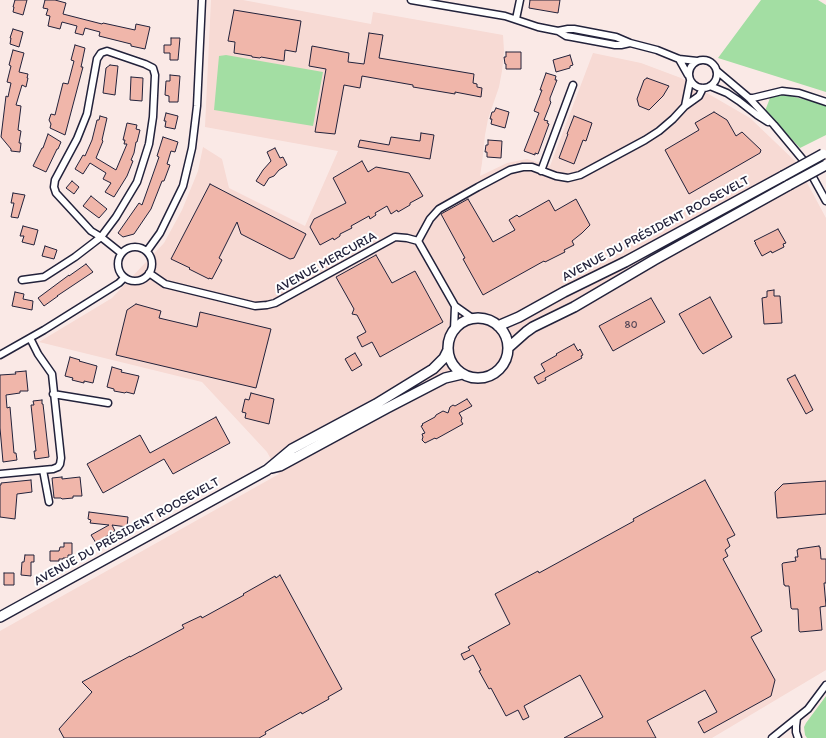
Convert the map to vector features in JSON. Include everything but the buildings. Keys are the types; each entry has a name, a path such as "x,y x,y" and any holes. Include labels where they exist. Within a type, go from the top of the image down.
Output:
{"main road":[{"name":"AVENUE DU PRÉSIDENT ROOSEVELT","path":"498,326 519,318 564,292 632,259 824,154"},
{"name":"AVENUE DU PRÉSIDENT ROOSEVELT","path":"508,348 526,332 573,308 654,260 826,165"},
{"path":"472,318 490,320 498,326 506,336 508,348 501,368 487,377 478,378 462,374 451,361 448,350 449,341 454,330 463,322 472,318"},
{"name":"AVENUE DU PRÉSIDENT ROOSEVELT","path":"0,617 267,470 292,449 376,404 433,369 444,358 448,350"},
{"name":"AVENUE DU PRÉSIDENT ROOSEVELT","path":"267,470 280,466 445,378 462,374"}],"street":[{"path":"146,252 160,233 183,186 192,148 197,106 202,0"},
{"path":"411,0 432,2 516,19 558,31 574,29 616,37 630,43 670,54 680,59 708,60 717,71 748,98 774,126 804,162 826,201"},
{"path":"516,19 520,0"},
{"path":"22,280 44,277 75,257 101,237 116,217 137,182 149,144 153,117 155,75 153,68 146,64 108,51 101,53 97,59 87,114 77,139 55,180 54,187 56,193 91,231 101,237 122,253"},
{"path":"680,59 689,78 696,86 703,88 710,86 716,80 717,71"},
{"path":"685,106 690,67 698,60"},
{"path":"541,171 573,85"},
{"path":"710,86 727,93 774,126"},
{"path":"472,318 455,306 418,241 430,219 440,209 478,186 510,170 523,167 532,167 556,176 568,178 580,175 651,136 673,119 685,106 699,96 703,88"},
{"path":"748,98 782,91 799,93 826,102"},
{"name":"AVENUE MERCURIA","path":"149,274 165,284 254,306 267,305 275,303 395,238 407,238 418,241"},
{"path":"137,247 142,248 146,252 150,256 152,268 146,278 135,282 129,281 120,274 117,263 118,257 126,249 137,247"},
{"path":"0,355 119,283 124,278"},
{"path":"454,330 455,306"},
{"path":"0,474 53,470 58,468 60,464 61,458 52,374 38,354 30,338"},
{"path":"53,394 108,403"},
{"path":"43,470 49,502"},
{"path":"772,738 808,709 826,685"},
{"path":"798,718 796,726 798,738"}],"shaded area":[{"path":"211,0 243,0 371,24 373,12 503,35 504,51 502,71 499,87 488,119 480,176 507,163 527,159 550,166 593,53 641,63 681,78 750,118 796,162 826,218 826,670 712,738 0,738 0,631 279,474 267,452 202,382 39,342 112,298 164,243 182,210 198,171 203,147 222,159 229,188 305,226 338,151 205,127"}],"green space":[{"path":"761,0 818,0 826,5 826,92 718,58"},
{"path":"226,55 323,72 313,126 214,110 219,56"},
{"path":"779,93 826,105 826,135 800,148 765,111 770,98"},
{"path":"826,696 826,738 807,738 804,727"}]}
